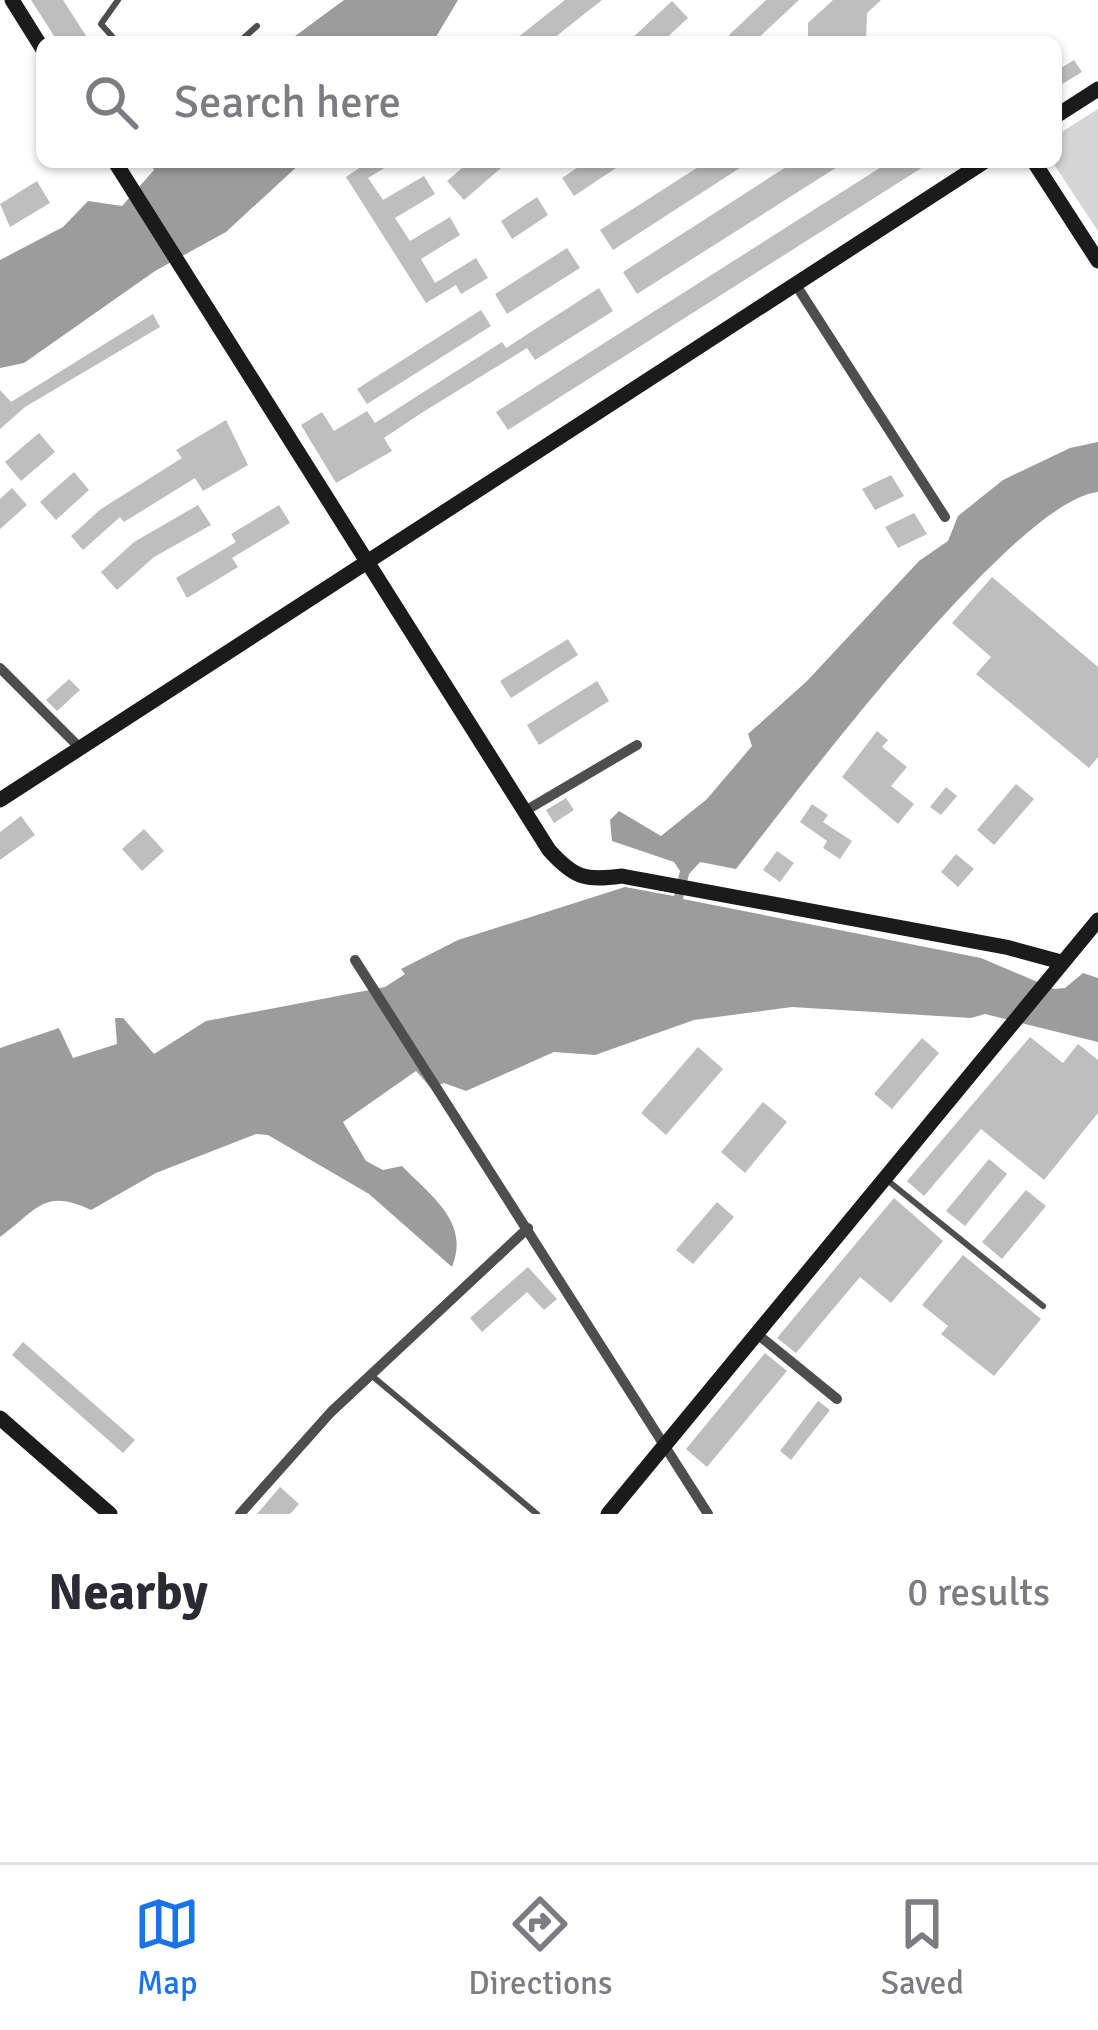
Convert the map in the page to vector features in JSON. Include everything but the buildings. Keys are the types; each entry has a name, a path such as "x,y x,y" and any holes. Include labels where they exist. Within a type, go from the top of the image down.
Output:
{"street":[{"path":"12,0 36,38"},
{"path":"1062,112 1098,89"},
{"path":"119,168 549,850 584,881 622,876 1006,946 1055,968"},
{"path":"0,800 975,168"},
{"path":"1038,168 1098,260"},
{"path":"796,284 945,517"},
{"path":"0,668 81,748"},
{"path":"525,811 637,745"},
{"path":"608,1514 1098,920"},
{"path":"355,960 708,1514"},
{"path":"241,1514 371,1376 528,1228"},
{"path":"756,1334 837,1399"},
{"path":"0,1418 110,1514"},
{"path":"82,1514 95,1501"}],"lane":[{"path":"111,36 100,24 118,0"},
{"path":"246,36 257,26"},
{"path":"884,1177 1043,1306"},
{"path":"371,1376 537,1514"}],"shaded area":[{"path":"344,0 458,0 437,36 295,36"},
{"path":"1098,109 1098,231 1056,168 1062,168 1062,132"},
{"path":"295,168 226,232 155,271 24,363 0,368 0,260 63,227 88,201 122,206 154,170"},
{"path":"1098,442 1098,492 1061,507 1015,544 908,655 736,869 700,862 689,874 683,899 981,958 1054,989 1065,988 1083,973 1098,978 1098,1042 985,1014 971,1018 792,1007 694,1020 595,1055 554,1052 466,1091 444,1083 431,1088 416,1071 343,1122 366,1161 383,1170 402,1166 445,1211 456,1237 452,1267 369,1194 268,1135 256,1134 156,1173 91,1210 62,1201 42,1205 0,1237 0,1048 59,1028 73,1058 117,1044 115,1018 123,1018 154,1054 206,1021 385,987 405,974 401,969 458,940 625,887 674,896 680,871 674,862 612,841 610,820 619,811 661,836 707,799 752,746 748,734 807,681 919,561 948,541 958,516 1003,480 1070,448"}]}
